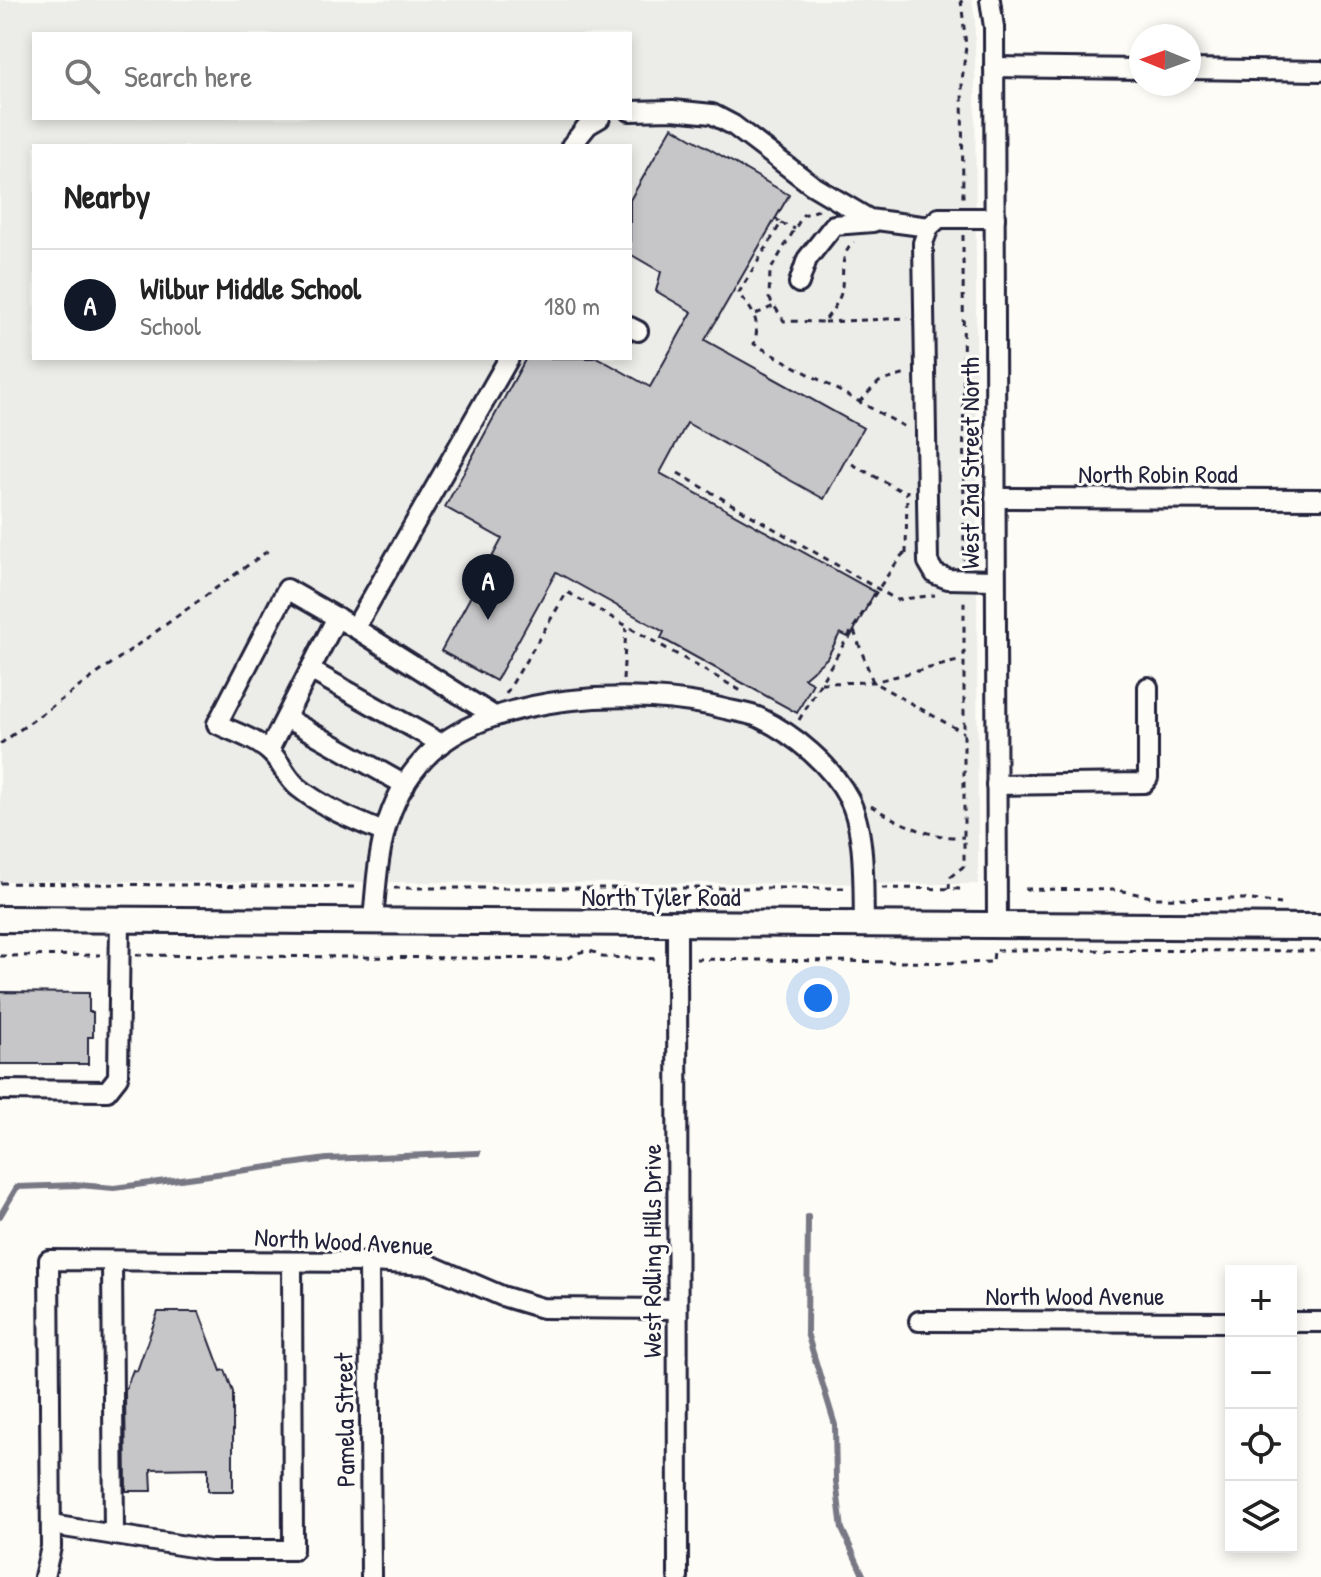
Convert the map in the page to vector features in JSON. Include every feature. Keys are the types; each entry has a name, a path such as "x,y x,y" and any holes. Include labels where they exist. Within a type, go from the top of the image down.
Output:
{"main road":[{"name":"North Tyler Road","path":"0,919 1321,927"}],"street":[{"name":"West 2nd Street North","path":"990,0 994,27 997,925"},
{"path":"994,67 1129,69"},
{"path":"1201,69 1321,71"},
{"path":"632,111 673,110 712,114 733,125 812,185 849,208 880,221"},
{"path":"573,144 588,125 597,120"},
{"path":"995,218 939,218 929,227 923,243 919,562 948,579 995,580"},
{"path":"799,283 807,259 834,225 880,221 929,227"},
{"path":"355,628 508,360"},
{"name":"North Robin Road","path":"995,498 1321,499"},
{"path":"383,832 348,818 309,796 295,785 269,750 217,724 287,589 494,716"},
{"path":"269,750 337,617"},
{"path":"310,670 442,744"},
{"path":"996,785 1144,783 1148,778 1148,687"},
{"path":"373,922 383,832 405,785 425,757 463,728 494,716 539,705 605,697 668,699 712,705 759,717 800,743 837,780 850,802 862,855 864,925"},
{"path":"286,718 405,785"},
{"path":"0,1090 107,1091 118,1077 120,920"},
{"name":"West Rolling Hills Drive","path":"677,924 678,1577"},
{"name":"North Wood Avenue","path":"51,1525 49,1260 430,1265 502,1296 542,1308 677,1309"},
{"path":"112,1261 114,1535"},
{"path":"44,1577 51,1547 51,1525 211,1550 293,1550 292,1262"},
{"name":"Pamela Street","path":"369,1262 371,1577"},
{"name":"North Wood Avenue","path":"919,1321 1225,1322"},
{"path":"1297,1322 1321,1322"}],"path":[{"path":"949,889 950,877 964,866 962,81 966,46 961,0"},
{"path":"849,208 826,208 803,215 770,271 769,298 784,321 909,318"},
{"path":"775,218 795,229"},
{"path":"781,223 738,294 755,314 757,333 754,344 907,428 908,414"},
{"path":"824,322 838,301 847,248 863,238"},
{"path":"755,314 774,306"},
{"path":"859,402 879,382 908,374"},
{"path":"852,464 907,494"},
{"path":"678,473 897,600 935,595 944,597"},
{"path":"797,723 877,589 906,554 907,481"},
{"path":"0,744 269,550"},
{"path":"906,554 909,553 919,562"},
{"path":"926,588 935,595"},
{"path":"952,599 964,599"},
{"path":"623,684 626,626"},
{"path":"854,631 873,682 964,733"},
{"path":"821,683 873,682 964,659"},
{"path":"708,685 711,674"},
{"path":"0,883 966,889"},
{"path":"1025,889 1119,890 1156,898 1245,899 1289,905"}],"shaded area":[{"path":"0,0 972,0 975,19 978,884 0,881"}],"building":[{"path":"672,127 789,195 705,340 863,428 824,499 687,423 660,473 875,592 850,638 840,633 827,658 804,678 813,683 797,713 661,638 664,632 556,572 496,681 441,651 502,539 445,507 525,360 602,360 650,387 692,312 656,291 661,272 632,255 632,197"},
{"path":"0,992 89,993 93,1037 88,1037 88,1064 0,1064"},
{"path":"158,1312 199,1312 221,1371 225,1370 233,1392 233,1491 208,1491 208,1468 151,1469 152,1491 126,1491 125,1391 133,1370 137,1371"}],"waterway":[{"path":"0,1216 17,1187 79,1185 114,1188 327,1159 478,1153"},
{"path":"808,1217 807,1333 835,1425 836,1481 842,1529 864,1577"}],"place":[{"name":"Wilbur Middle School","path":"488,620"}]}
